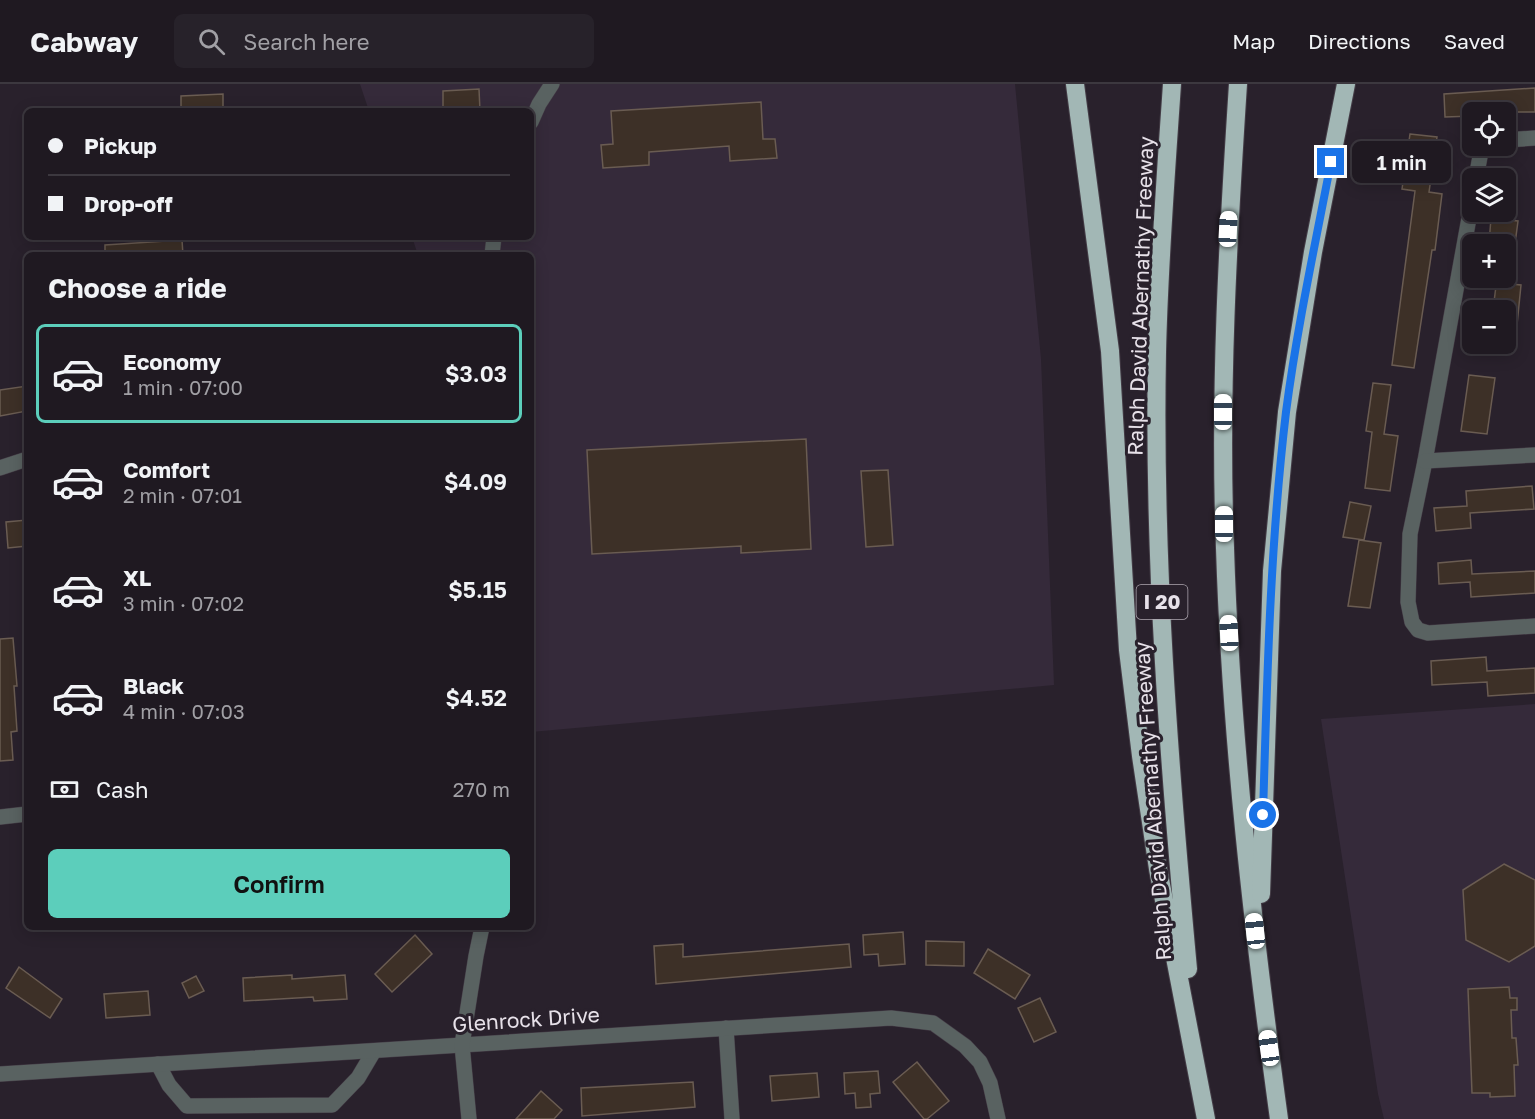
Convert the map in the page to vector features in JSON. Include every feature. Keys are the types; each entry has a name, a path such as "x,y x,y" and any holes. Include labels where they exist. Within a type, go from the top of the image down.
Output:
{"highway":[{"path":"1075,84 1110,351 1128,650 1139,745 1158,869 1206,1119"},
{"name":"Ralph David Abernathy Freeway","path":"1172,84 1157,351 1157,480 1164,668 1177,850 1206,1119"},
{"path":"1238,84 1228,229 1224,367 1224,546 1232,698 1259,977 1279,1119"},
{"path":"1259,977 1272,583 1287,412 1315,243 1346,84"}],"street":[{"path":"534,115 552,84"},
{"path":"1516,139 1535,138"},
{"path":"1468,222 1410,534 1408,602 1412,622 1418,630 1428,633 1535,626"},
{"path":"1425,461 1535,455"},
{"path":"0,468 24,460"},
{"path":"0,817 24,814"},
{"path":"468,1119 462,1045 481,930"},
{"name":"Glenrock Drive","path":"0,1074 891,1018 933,1023 965,1046 980,1062 990,1083 998,1119"},
{"path":"726,1028 732,1119"},
{"path":"158,1064 169,1085 187,1106 332,1105 358,1078 374,1051"}],"shaded area":[{"path":"360,84 1015,84 1041,359 1054,685 534,732 534,252 417,252 413,240 534,240 534,108 368,108"},
{"path":"1535,704 1535,1119 1384,1119 1378,1094 1321,719"}],"building":[{"path":"1535,88 1535,112 1516,112 1516,102 1462,102 1462,116 1445,117 1444,94"},
{"path":"479,89 480,108 443,108 443,91"},
{"path":"223,94 223,108 181,108 181,96"},
{"path":"761,102 763,139 775,139 777,158 730,161 729,146 649,152 649,165 603,168 601,145 613,144 611,111"},
{"path":"1410,134 1437,137 1429,192 1442,194 1435,250 1432,250 1414,368 1392,365 1415,191 1402,189"},
{"path":"1518,221 1516,236 1516,234 1490,234 1491,222"},
{"path":"182,240 183,252 105,252 105,245"},
{"path":"1516,284 1521,285 1516,335 1516,300 1494,300 1496,288 1516,288"},
{"path":"1469,375 1495,378 1487,434 1461,431"},
{"path":"1373,383 1391,385 1384,434 1398,436 1390,491 1365,488 1372,432 1366,431"},
{"path":"24,386 24,412 0,416 0,390"},
{"path":"806,439 811,549 741,553 741,546 592,554 587,450"},
{"path":"888,470 893,545 866,547 861,471"},
{"path":"1532,486 1534,509 1470,513 1471,528 1436,531 1434,508 1467,506 1466,491"},
{"path":"1350,502 1371,506 1364,540 1343,537"},
{"path":"24,520 24,546 8,548 6,522"},
{"path":"1359,540 1381,543 1370,608 1348,606"},
{"path":"1471,560 1472,574 1535,571 1535,593 1471,597 1470,582 1439,584 1438,563"},
{"path":"13,638 17,686 14,686 17,731 11,732 13,760 0,761 0,639"},
{"path":"1486,657 1487,671 1535,668 1535,693 1488,696 1487,682 1432,685 1431,661"},
{"path":"1504,864 1535,880 1535,946 1509,962 1466,940 1463,890"},
{"path":"903,932 905,964 879,966 878,954 864,955 863,935"},
{"path":"415,935 432,954 392,992 375,974"},
{"path":"926,941 964,942 964,966 926,965"},
{"path":"683,944 683,957 849,944 851,967 656,984 654,946"},
{"path":"988,949 1030,975 1015,999 974,973"},
{"path":"19,967 62,999 50,1018 6,988"},
{"path":"292,975 292,979 345,975 347,999 314,1001 313,997 244,1001 243,978"},
{"path":"196,976 204,991 189,998 182,983"},
{"path":"1509,987 1510,998 1517,998 1517,1010 1511,1010 1512,1038 1516,1038 1518,1065 1514,1065 1515,1096 1490,1097 1490,1093 1472,1093 1468,989"},
{"path":"148,991 150,1015 106,1018 104,994"},
{"path":"1040,998 1056,1032 1034,1042 1018,1008"},
{"path":"917,1062 949,1101 927,1119 924,1119 893,1082"},
{"path":"878,1071 880,1093 870,1094 871,1107 856,1108 855,1093 845,1094 844,1073"},
{"path":"817,1073 819,1097 772,1101 770,1076"},
{"path":"693,1082 695,1107 582,1116 581,1088"},
{"path":"541,1091 562,1110 554,1119 516,1119"}],"route":[{"path":"1263,815 1272,571 1287,412 1313,252 1331,162"}]}
